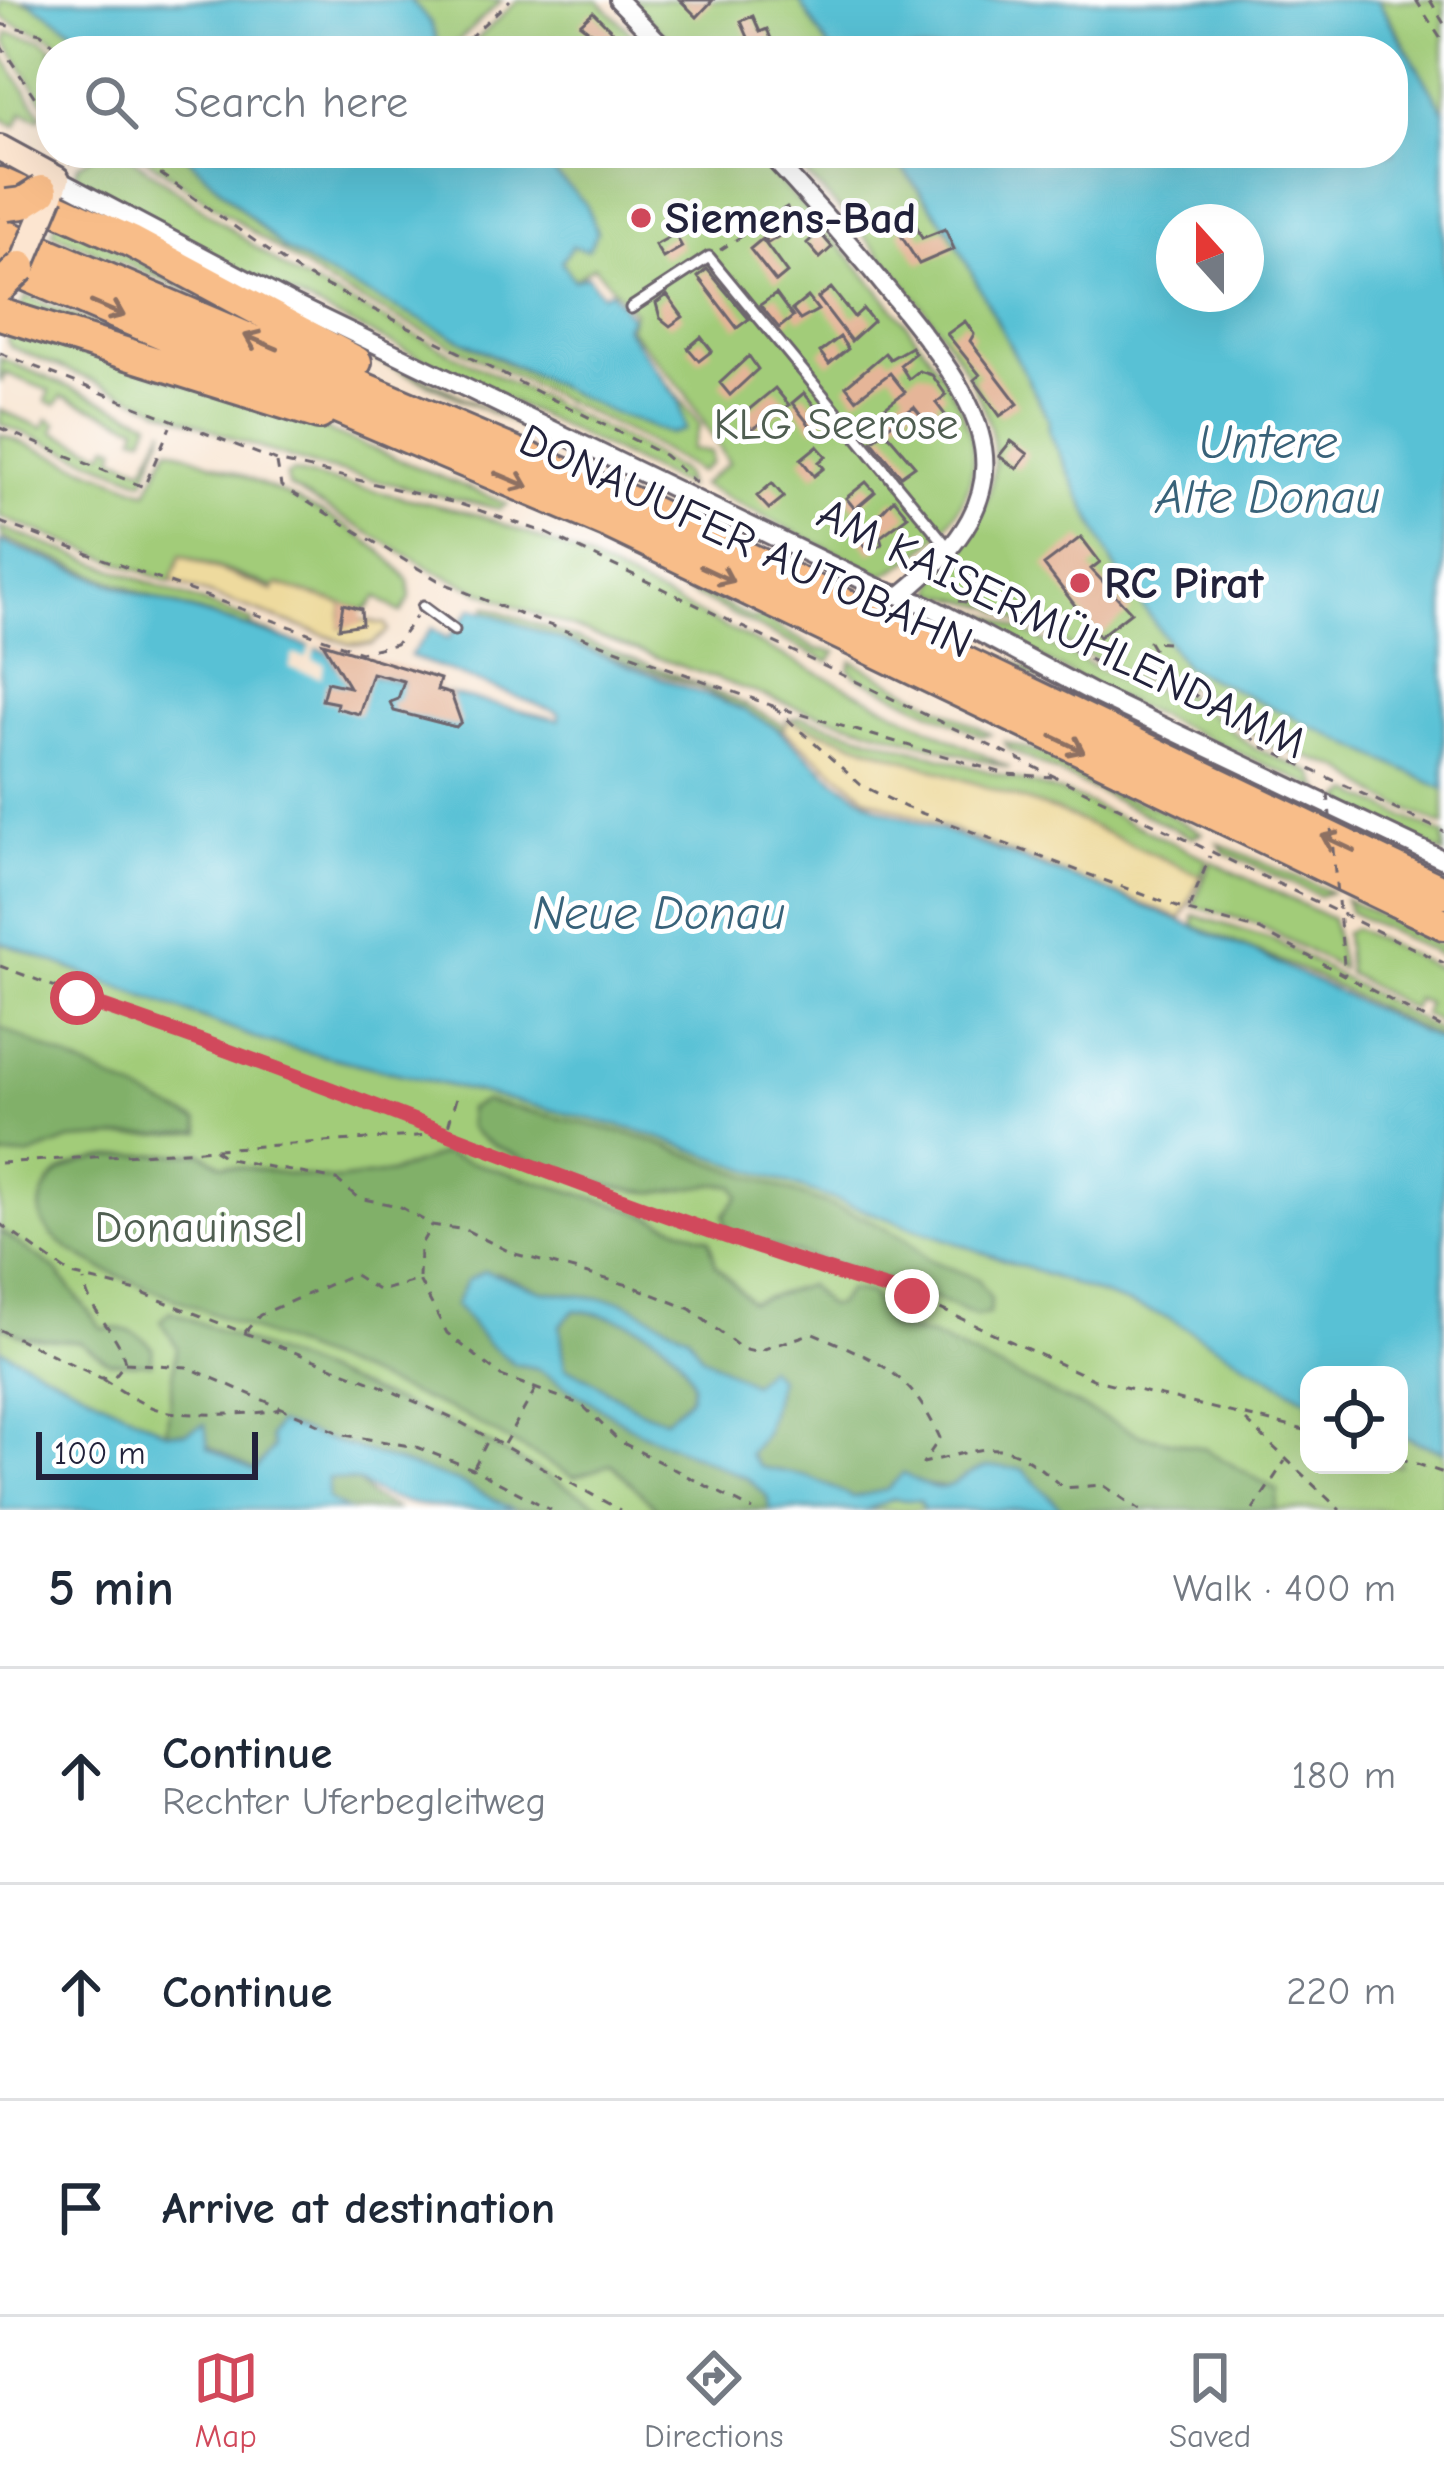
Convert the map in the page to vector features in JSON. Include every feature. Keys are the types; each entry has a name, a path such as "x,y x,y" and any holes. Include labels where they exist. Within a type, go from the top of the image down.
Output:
{"highway":[{"path":"2,205 23,203 55,182"},
{"path":"2,205 27,220 13,266"},
{"path":"2,205 132,242 370,368 447,420"},
{"name":"DONAUUFER AUTOBAHN","path":"2,205 1444,892"},
{"name":"DONAUUFER AUTOBAHN","path":"13,266 412,437 758,593 1444,924"},
{"path":"0,314 279,404 412,437"}],"street":[{"path":"618,0 653,36"},
{"name":"AM KAISERMÜHLENDAMM","path":"0,148 55,182 295,305 1444,860"},
{"path":"782,168 937,350 975,408 985,444 984,478 966,527 901,595"},
{"path":"13,266 55,182"}],"lane":[{"path":"631,308 709,257 949,549"},
{"path":"423,607 454,630"}],"path":[{"path":"471,36 510,0"},
{"path":"1416,0 1443,42 1434,45"},
{"path":"1430,0 1444,24"},
{"path":"0,24 10,31 44,36"},
{"path":"0,44 36,99"},
{"path":"55,182 71,168"},
{"path":"152,168 297,272 664,455 695,479 698,489"},
{"path":"709,257 807,195"},
{"path":"0,353 171,424 277,461 460,504 544,532 1444,963"},
{"path":"0,428 144,487 171,424"},
{"path":"277,461 281,486 441,582 773,706 1006,774 1054,778"},
{"path":"0,522 361,652 395,644 441,582"},
{"path":"940,599 978,604 1132,681 1176,686 1200,698 1247,738 1444,832"},
{"path":"1149,642 1159,632"},
{"path":"1149,642 1176,686"},
{"path":"1149,642 1167,643"},
{"path":"773,706 861,785 905,807 1188,911 1260,930 1444,1029"},
{"path":"1329,779 1345,977"},
{"path":"1188,911 1211,854"},
{"path":"0,966 771,1256 912,1296 1095,1380 1300,1429"},
{"path":"446,1134 458,1090"},
{"path":"0,1163 446,1134"},
{"path":"212,1149 229,1159 337,1180 358,1198 399,1207 432,1225 466,1230 512,1253 632,1286 690,1310 728,1340 754,1352 813,1334 889,1365 922,1399 940,1438 923,1463 1000,1445 1031,1458 1063,1488 1103,1485 1140,1510"},
{"path":"0,1224 83,1279 136,1292 374,1383 489,1438 616,1509"},
{"path":"432,1225 421,1246 419,1280 447,1333 501,1376 582,1405 619,1441 753,1510"},
{"path":"243,1334 260,1315 352,1274 379,1291 419,1280"},
{"path":"83,1279 89,1303 123,1351 125,1363"},
{"path":"0,1330 169,1413 231,1411 256,1418 284,1408"},
{"path":"101,1378 113,1377 125,1363"},
{"path":"125,1363 187,1367 344,1435 416,1447 473,1468 550,1510"},
{"path":"503,1446 536,1388"},
{"path":"1244,1419 1340,1510"},
{"path":"473,1468 489,1438"},
{"path":"1253,1510 1286,1459"},
{"path":"1408,1461 1444,1473"}],"green space":[{"path":"0,0 28,3 51,12 77,36 46,36 0,15"},
{"path":"410,0 502,0 463,36 435,36 430,22"},
{"path":"518,0 598,0 634,36 481,36"},
{"path":"630,0 799,0 822,36 666,36"},
{"path":"1377,0 1444,0 1444,111 1408,51 1408,36 1400,36"},
{"path":"8,33 36,39 36,90 6,43"},
{"path":"0,52 36,106 36,118 23,112 16,126 0,118"},
{"path":"77,168 146,168 293,274 644,449 683,473 687,487 232,266 75,176"},
{"path":"160,168 199,168 260,227 314,264 553,384 659,373 700,425 691,449 711,452 711,463 699,472 646,441 330,285"},
{"name":"KLG Seerose","path":"539,168 765,168 877,288 938,368 959,405 971,438 973,461 970,482 950,521 919,552 883,576 701,485 729,463 684,391 629,328 634,312 594,266 574,280 561,262 572,246"},
{"path":"799,168 902,168 951,233 1049,420 1049,432 1115,567 1184,665 1444,789 1444,826 1383,798 1342,768 1268,745 1192,687 1137,680 989,606 935,593 935,581 969,537 991,487 994,450 986,414 942,333 843,213"},
{"path":"59,217 210,300 52,233"},
{"path":"222,279 535,433 352,349"},
{"path":"26,296 185,362 19,312"},
{"path":"12,327 329,431 507,504 499,509 319,467 239,441 11,347 7,341"},
{"path":"0,358 150,421 144,437 135,436 138,426 62,396 56,405 46,401 50,391 5,373 1,383"},
{"path":"0,410 43,428 48,419 56,423 53,432 104,453 109,444 117,447 114,457 144,468 165,427 144,481 0,424"},
{"path":"0,434 147,492 169,447 230,471 299,501 363,538 409,581 410,598 401,613 377,597 366,610 275,588 182,555 170,582 0,517"},
{"path":"293,472 479,515 567,549 1010,768 804,710 524,610 438,573 288,486 287,475"},
{"path":"0,527 252,621 251,626 278,636 157,599 3,538"},
{"path":"618,551 753,619 761,617 816,649 836,652 829,662 616,557"},
{"path":"936,602 993,616 1133,686 1183,693 1254,748 1313,773 1321,790 1098,689"},
{"path":"487,606 676,675 785,726 782,730 696,686 484,613"},
{"path":"1008,659 1388,841 1390,847 1006,663"},
{"path":"852,661 990,734 982,736 856,676 849,669"},
{"path":"801,717 1070,795 1207,859 1201,876 1059,812 788,720"},
{"path":"1005,742 1045,755 1099,788 1156,808 1202,833 1192,837 1009,749"},
{"path":"1352,792 1444,835 1444,854 1341,800"},
{"path":"1218,843 1330,892 1319,896 1224,852"},
{"path":"1211,861 1332,919 1342,969 1258,924 1193,906"},
{"path":"1345,899 1444,948 1444,957 1350,912"},
{"path":"1194,915 1274,940 1444,1034 1444,1040 1302,970 1194,926"},
{"path":"1354,928 1444,971 1444,1025 1423,1014 1427,1003 1416,999 1412,1009 1348,973 1345,933"},
{"name":"Donauinsel","path":"0,942 266,1042 640,1131 1169,1318 1300,1395 1300,1474 1408,1474 1408,1438 1444,1452 1444,1510 514,1510 458,1482 166,1432 0,1349"},
{"path":"0,1027 198,1121 201,1132 69,1140 31,1155 0,1157"},
{"path":"484,1101 638,1136 865,1218 905,1239 927,1259 978,1279 991,1299 989,1314 976,1316 911,1288 727,1232 724,1215 739,1196 734,1186 643,1191 560,1172 504,1150 469,1128 468,1109"},
{"path":"202,1153 222,1165 337,1180 390,1173 442,1154 625,1207 709,1239 716,1265 751,1302 808,1285 827,1305 836,1305 848,1290 870,1293 890,1328 931,1336 1140,1435 1203,1448 1278,1491 1275,1510 1063,1510 1022,1469 950,1488 922,1484 853,1497 806,1476 759,1467 749,1454 765,1433 778,1378 767,1367 753,1385 701,1355 688,1335 622,1301 542,1291 497,1273 455,1305 487,1343 515,1363 536,1368 640,1432 747,1478 767,1496 770,1510 658,1510 612,1464 574,1477 463,1415 104,1270 56,1240 42,1218 40,1205 47,1187 72,1166 119,1156"},
{"path":"0,1231 55,1269 102,1329 130,1331 148,1342 153,1348 151,1364 109,1362 80,1342 24,1337 0,1325"},
{"path":"575,1310 612,1317 661,1340 685,1366 693,1383 690,1397 666,1419 565,1369 560,1325"},
{"path":"170,1311 458,1427 609,1510 514,1510 458,1482 383,1461 273,1448 255,1471 185,1433 166,1432 177,1347 160,1321"},
{"path":"327,1478 359,1482 370,1496 398,1510 347,1510 328,1499"}],"sand":[{"path":"181,555 273,591 277,584 343,604 340,628 362,620 386,624 388,631 372,644 349,644 171,581"},
{"path":"788,720 1059,812 1201,876 1181,919 868,798 783,730"}],"water":[{"path":"26,0 410,0 430,22 435,36 75,36 72,29"},
{"name":"Untere Alte Donau","path":"799,0 1377,0 1399,36 822,36"},
{"name":"Untere Alte Donau","path":"1408,51 1444,111 1444,789 1185,666 1115,567 1049,432 1049,420 951,233 902,168 1408,168"},
{"path":"199,168 549,168 586,204 597,232 588,250 572,246 561,262 574,280 587,276 602,295 610,290 631,317 625,327 679,401 685,430 671,434 608,411 326,274 283,248"},
{"name":"Neue Donau","path":"0,541 130,591 329,653 337,667 559,720 559,713 410,656 432,628 448,639 472,608 490,613 742,709 776,728 835,780 878,808 1093,885 1252,951 1444,1043 1444,1452 1408,1438 1408,1366 1300,1366 1300,1395 1169,1318 640,1131 266,1042 0,942"},
{"path":"484,1271 542,1291 622,1301 688,1335 701,1355 752,1384 767,1367 778,1378 765,1433 749,1454 759,1467 806,1476 853,1497 887,1490 903,1473 940,1488 987,1467 1022,1469 1063,1510 924,1510 919,1501 893,1499 866,1510 770,1510 767,1496 747,1478 640,1432 536,1368 515,1364 487,1343 455,1305 466,1281","holes":["575,1310 646,1330 685,1366 693,1383 690,1397 666,1419 565,1368 560,1325"]},
{"path":"0,1349 166,1432 185,1433 205,1424 208,1447 254,1471 273,1448 270,1437 277,1423 458,1482 514,1510 410,1503 359,1482 328,1478 328,1499 347,1510 0,1510"}],"pier":[{"path":"311,644 317,646 313,660 325,664 321,678 289,668 293,654 306,658"}],"building":[{"path":"680,0 713,0 697,17"},
{"path":"593,12 617,36 596,36 580,24"},
{"path":"753,16 760,32 767,29 770,36 748,36 741,21"},
{"path":"788,210 797,225 768,243 759,230"},
{"path":"915,223 922,238 945,229 954,249 919,264 898,231"},
{"path":"819,232 832,247 820,258 807,243"},
{"path":"675,234 682,247 663,258 655,245"},
{"path":"762,239 787,273 776,282 750,249"},
{"path":"707,269 749,319 737,328 698,277"},
{"path":"831,288 854,317 863,309 873,321 851,341 818,298"},
{"path":"776,294 793,317 779,328 760,305"},
{"path":"667,295 683,317 670,326 660,318 656,303"},
{"path":"808,297 818,310 800,320 792,310"},
{"path":"965,321 974,334 970,341 1018,404 1000,416 974,380 980,375 947,334"},
{"path":"701,337 712,351 699,361 688,348"},
{"path":"840,337 848,349 829,364 820,352"},
{"path":"911,347 915,353 900,365 909,379 919,371 932,375 946,395 936,403 946,416 931,428 914,407 887,427 877,413 905,392 890,373 856,399 846,386 885,353 890,359"},
{"path":"749,356 758,369 730,395 720,383"},
{"path":"775,388 789,405 752,429 741,416"},
{"path":"804,393 825,419 813,429 792,403"},
{"path":"885,431 915,466 901,476 872,441"},
{"path":"1011,441 1028,454 1017,469 999,456"},
{"path":"817,446 826,456 819,462 824,468 814,476 801,459"},
{"path":"866,482 875,492 855,509 846,498"},
{"path":"772,483 784,497 769,509 757,496"},
{"path":"894,499 908,516 880,537 882,544 871,553 858,537"},
{"name":"RC Pirat","path":"1081,537 1100,562 1091,569 1131,612 1099,637 1044,565"},
{"path":"343,604 361,609 362,624 339,628"},
{"path":"323,643 440,679 437,690 451,694 461,722 456,727 394,711 390,702 398,699 404,681 372,673 359,714 322,700 327,682 349,687"}],"place":[{"name":"Siemens-Bad","path":"641,218"},
{"name":"RC Pirat","path":"1080,583"}],"route":[{"path":"77,998 227,1048 771,1256 912,1296"}]}
